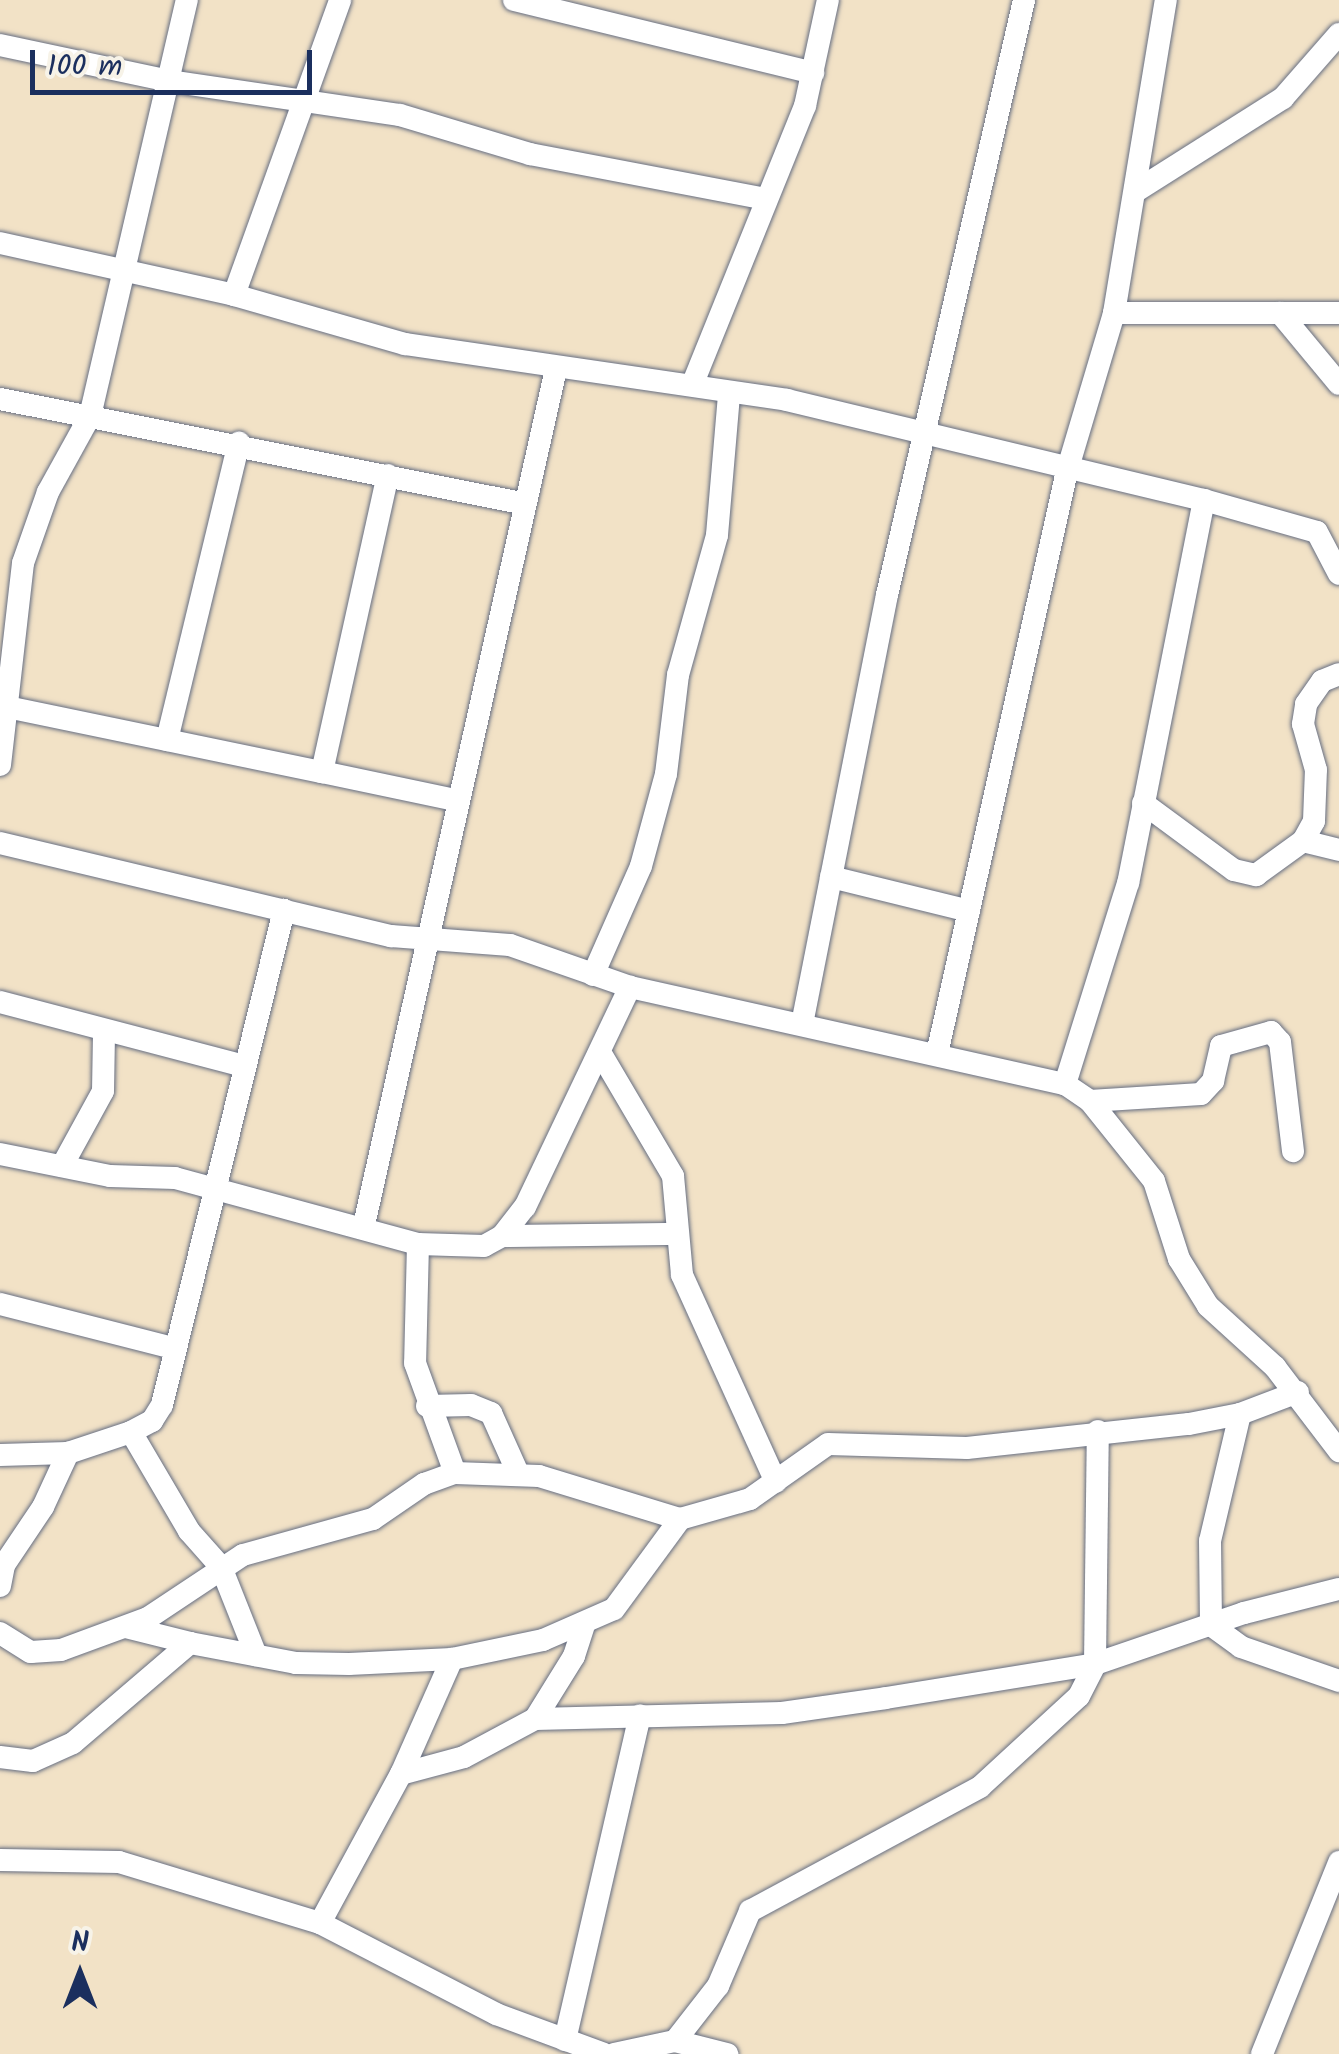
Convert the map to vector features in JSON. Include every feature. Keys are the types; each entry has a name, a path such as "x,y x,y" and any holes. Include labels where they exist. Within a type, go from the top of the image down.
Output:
{"street":[{"path":"0,765 29,537 90,416 187,0"},
{"path":"234,295 302,102 328,49 340,0"},
{"path":"514,0 813,73"},
{"path":"693,383 813,73 828,0"},
{"path":"802,1024 890,581 927,437 1024,0"},
{"path":"937,1054 1067,472 1114,313 1166,0"},
{"path":"1136,191 1283,98 1339,34"},
{"path":"0,45 169,81 400,115 530,154 766,199"},
{"path":"0,243 234,295 405,344 556,368 693,383 729,395 787,400 1067,472 1204,500 1317,532 1339,574"},
{"path":"1114,313 1339,313"},
{"path":"1280,313 1339,384"},
{"path":"364,1225 430,938 455,800 556,368"},
{"path":"593,975 641,866 666,774 678,675 717,535 729,395"},
{"path":"0,399 239,443 526,504"},
{"path":"167,740 239,443"},
{"path":"322,772 388,474"},
{"path":"1065,1084 1128,883 1204,500"},
{"path":"1143,803 1234,870 1256,875 1303,841 1314,821 1316,787 1304,724 1306,704 1322,681 1339,674"},
{"path":"7,707 455,800"},
{"path":"1303,841 1339,850"},
{"path":"0,844 391,936 510,945 630,987 1065,1084 1090,1101 1154,1181 1179,1260 1208,1306 1298,1392 1339,1451"},
{"path":"831,877 969,911"},
{"path":"0,1455 68,1453 131,1432 158,1415 172,1348 217,1192 284,910"},
{"path":"502,1236 525,1207 630,987"},
{"path":"0,1002 244,1066"},
{"path":"62,1166 103,1091 104,1032"},
{"path":"1090,1101 1200,1094 1214,1081 1221,1046 1270,1032 1280,1042 1293,1151"},
{"path":"600,1052 673,1176 674,1234 695,1307 776,1482"},
{"path":"0,1154 62,1166 175,1178 217,1192 364,1225 418,1244 467,1249 502,1236 674,1234"},
{"path":"418,1244 411,1334 427,1406 455,1472"},
{"path":"0,1304 172,1348"},
{"path":"0,1633 17,1647 51,1652 158,1612 221,1567 262,1548 373,1519 424,1484 455,1472 518,1472 680,1519 730,1508 776,1482 828,1444 967,1448 1240,1414 1298,1392"},
{"path":"427,1406 471,1406 491,1413 518,1472"},
{"path":"1211,1626 1210,1541 1240,1414"},
{"path":"675,2041 718,1986 750,1911 980,1786 1064,1714 1096,1664 1098,1431"},
{"path":"131,1432 189,1531 221,1567 256,1655"},
{"path":"0,1586 4,1565 43,1507 68,1453"},
{"path":"122,1626 256,1655 349,1664 452,1658 584,1626 625,1598 680,1519"},
{"path":"401,1774 464,1757 535,1719 782,1713 1096,1664 1339,1589"},
{"path":"535,1719 574,1656 584,1626"},
{"path":"1211,1626 1241,1647 1339,1681"},
{"path":"0,1757 34,1761 73,1743 190,1643"},
{"path":"320,1923 401,1774 452,1658"},
{"path":"565,2040 640,1716"},
{"path":"0,1860 119,1862 320,1923 496,2014 604,2054"},
{"path":"1262,2054 1339,1862"},
{"path":"614,2054 675,2041 728,2054"}]}
